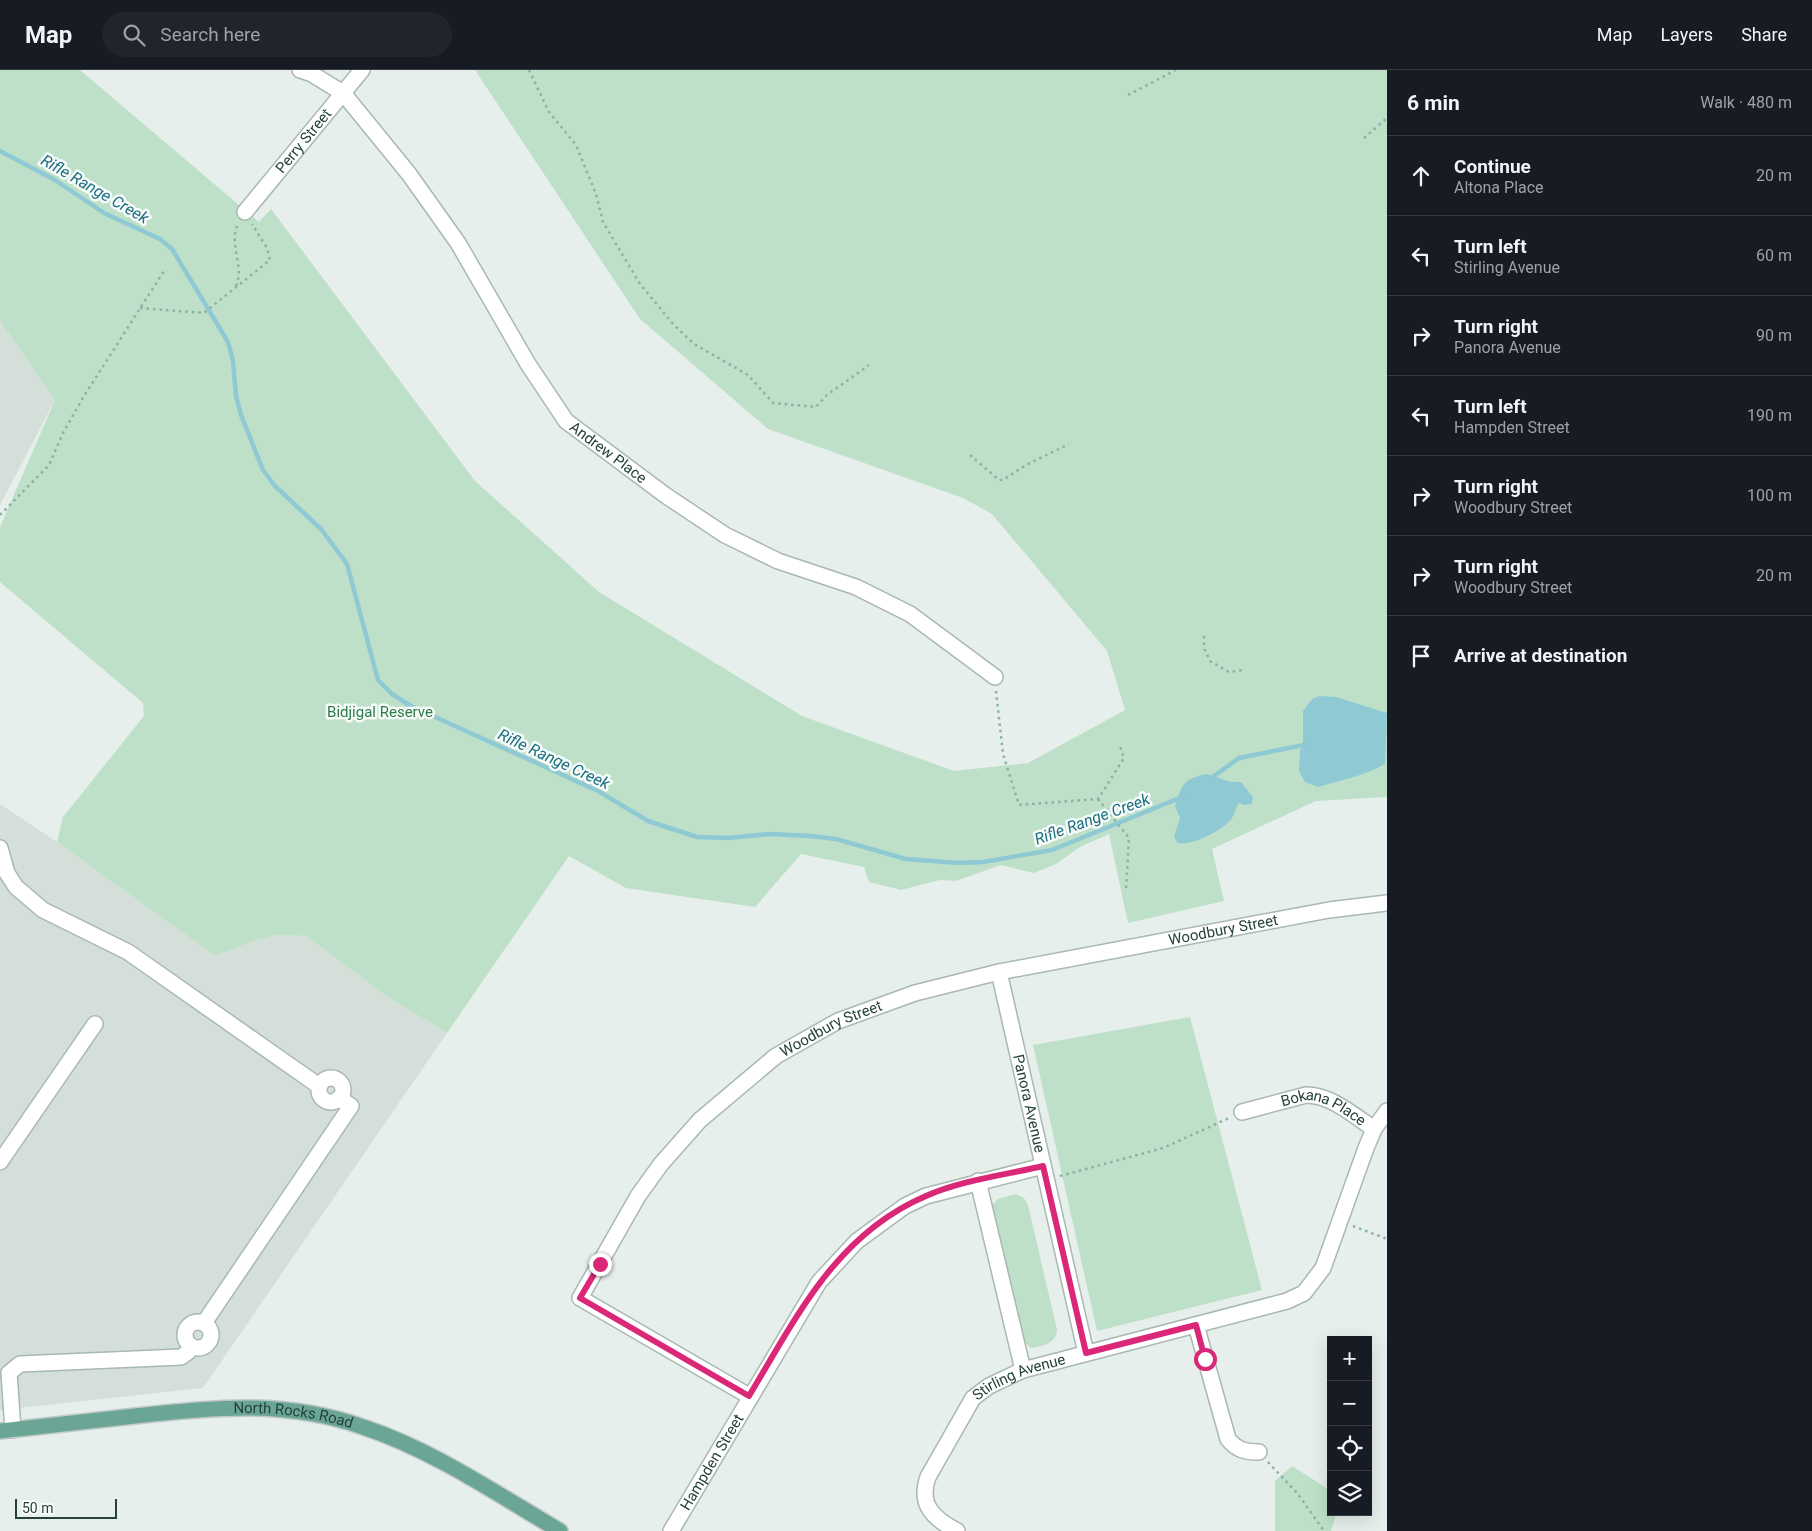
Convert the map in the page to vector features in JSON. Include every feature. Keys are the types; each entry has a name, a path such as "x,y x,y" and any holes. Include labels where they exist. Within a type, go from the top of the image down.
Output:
{"main road":[{"name":"North Rocks Road","path":"6,1430 209,1408 252,1407 324,1415 364,1427 417,1450 560,1531"}],"street":[{"name":"Andrew Place","path":"300,70 312,74 343,93 409,174 458,243 528,364 566,421 665,495 725,535 778,561 856,587 910,614 995,677"},
{"name":"Perry Street","path":"245,212 362,70"},
{"path":"0,848 7,873 16,887 42,910 128,952 319,1086 319,1093 323,1099 333,1102 339,1098 350,1106 204,1323 210,1329 208,1342 202,1347 191,1346 188,1352 181,1357 20,1364 9,1373 6,1430"},
{"name":"Woodbury Street","path":"749,1396 580,1298 638,1196 661,1164 700,1120 776,1056 838,1021 915,994 999,972 1329,910 1387,903"},
{"name":"Panora Avenue","path":"999,972 1086,1353"},
{"path":"0,1162 95,1024"},
{"name":"Bokana Place","path":"1242,1112 1306,1095 1315,1095 1327,1099 1374,1129"},
{"name":"Stirling Avenue","path":"957,1531 935,1518 919,1505 928,1478 973,1398 989,1386 1023,1370 1287,1302 1304,1293 1323,1268 1374,1129 1387,1111"},
{"name":"Hampden Street","path":"671,1531 749,1396 819,1282 857,1241 899,1211 926,1196 978,1181 1045,1173"},
{"path":"978,1181 1023,1370"},
{"path":"1196,1325 1228,1439 1236,1448 1248,1452 1259,1452"}],"path":[{"path":"528,70 549,112 576,146 596,194 603,222 640,284 674,325 694,344 748,375 773,403 816,407 831,391 869,365"},
{"path":"1128,95 1176,70"},
{"path":"1364,138 1387,118"},
{"path":"236,287 240,270 235,231 245,212"},
{"path":"140,308 204,313 270,260 267,248 245,212"},
{"path":"0,515 49,465 63,433 164,271"},
{"path":"970,455 999,480 1003,480 1026,465 1069,444"},
{"path":"1204,636 1204,648 1210,661 1229,672 1243,670"},
{"path":"995,677 1003,754 1019,805 1098,799"},
{"path":"1098,799 1124,758 1120,746"},
{"path":"1098,799 1129,838 1126,889"},
{"path":"1045,1173 1163,1148 1242,1112"},
{"path":"1340,1221 1387,1239"},
{"path":"1259,1452 1298,1494 1324,1531"}],"shaded area":[{"path":"0,321 55,400 0,505"},
{"path":"0,804 57,842 215,956 254,941 277,935 306,936 388,997 447,1033 203,1388 0,1410"}],"green space":[{"name":"Bidjigal Reserve","path":"0,70 80,70 259,222 271,209 475,481 599,592 802,716 954,771 1028,763 1125,710 1107,651 992,514 963,498 768,429 640,319 475,70 1387,70 1387,797 1316,801 1212,849 1224,901 1128,923 1109,834 1080,847 1056,864 1034,873 1001,865 956,881 940,880 901,890 869,882 864,867 801,854 755,907 626,888 569,856 447,1033 388,997 306,936 277,935 254,941 215,956 57,842 63,817 144,716 143,703 0,582 0,527 55,400 0,321"},
{"path":"1190,1017 1262,1290 1097,1331 1033,1045"},
{"path":"1016,1194 1024,1198 1028,1205 1057,1330 1054,1339 1044,1345 1031,1348 1020,1339 991,1206 998,1199"},
{"path":"1292,1466 1327,1488 1327,1516 1336,1516 1331,1531 1275,1531 1275,1481"}],"water":[{"path":"1319,696 1336,697 1387,713 1385,764 1361,775 1318,787 1305,782 1299,771 1300,751 1303,745 1303,711 1312,699"},
{"path":"1207,774 1231,782 1241,782 1253,797 1252,804 1244,805 1238,803 1228,823 1215,832 1199,840 1178,843 1174,837 1180,818 1175,806 1180,792 1188,781"}],"waterway":[{"name":"Rifle Range Creek","path":"0,151 55,180 104,213 160,239 172,249 228,342 233,361 236,396 241,415 263,470 275,486 321,529 347,564 378,680 392,694 411,706 598,791 648,821 697,837 727,838 770,834 810,836 836,839 906,859 959,863 983,862 1052,850 1182,797"},
{"name":"Rifle Range Creek","path":"1210,779 1239,758 1309,744"}],"route":[{"path":"600,1264 580,1298 749,1396 819,1282 857,1241 906,1206 926,1196 949,1188 1043,1166 1086,1353 1196,1325 1205,1359"}]}
